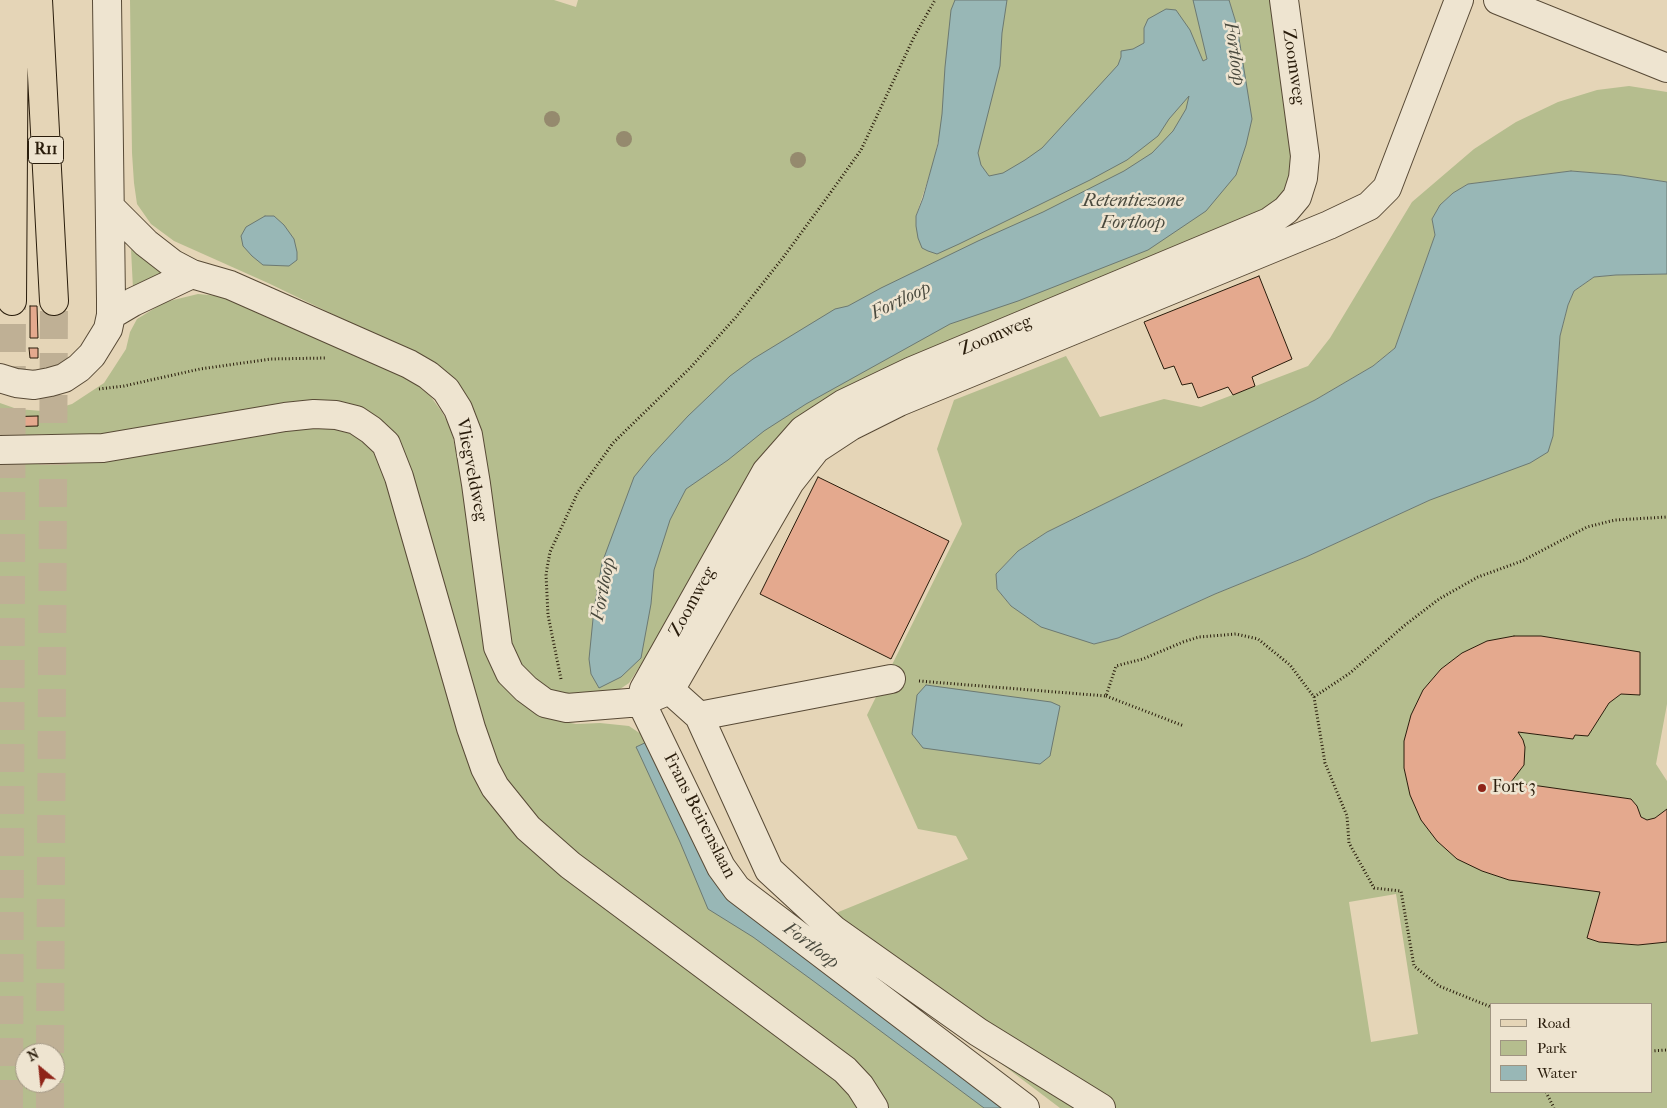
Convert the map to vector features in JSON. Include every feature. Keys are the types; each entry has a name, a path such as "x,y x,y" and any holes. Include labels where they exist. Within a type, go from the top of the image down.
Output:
{"main road":[{"name":"R11","path":"12,301 14,0"},
{"name":"R11","path":"38,0 54,301"}],"street":[{"path":"0,378 16,383 34,385 64,378 79,368 92,355 108,329 111,315 107,0"},
{"name":"Zoomweg","path":"641,702 644,689 766,472 803,430 843,404 912,371 1269,222 1286,210 1297,197 1303,178 1305,156 1284,0"},
{"path":"567,708 641,702 670,690 790,482 816,449 850,426 898,402 1329,225 1369,206 1387,188 1459,0"},
{"path":"1498,0 1667,68"},
{"name":"Vliegveldweg","path":"110,208 158,254 192,274 230,285 409,364 428,375 446,390 458,409 468,435 498,647 510,673 526,689 545,703 567,708"},
{"path":"111,315 133,302 192,274"},
{"path":"0,450 103,448 284,417 314,414 336,414 356,420 371,430 386,444 399,477 471,728 495,787 528,828 570,865 845,1070 860,1086 874,1108"},
{"path":"699,716 891,679"},
{"path":"670,690 699,716 769,870 834,930 978,1032 1101,1108"},
{"name":"Frans Beirenslaan","path":"641,702 721,867 737,889 1024,1108"}],"path":[{"path":"567,708 548,615 546,574 550,552 578,492 613,443 690,368 736,317 826,199 861,150 914,37 935,0"},
{"path":"98,389 124,386 200,368 271,359 333,358"},
{"path":"1314,697 1350,673 1439,599 1478,577 1522,561 1588,527 1615,520 1667,517"},
{"path":"1106,696 1116,666 1143,659 1199,637 1236,634 1258,639 1273,650 1290,665 1314,697 1325,763 1347,816 1349,843 1374,888 1401,891 1414,966 1439,986 1490,1007"},
{"path":"891,679 1106,696 1184,726"},
{"path":"1652,1051 1667,1050"},
{"path":"1546,1093 1554,1108"}],"green space":[{"path":"130,0 554,0 576,7 578,0 1199,0 1237,26 1229,0 1273,0 1291,125 1292,182 1269,211 907,363 713,543 629,683 611,695 560,698 527,674 514,651 434,363 268,283 174,241 151,224 137,204 132,153","holes":["939,137 939,184 916,226 916,216 933,164"]},
{"path":"1629,86 1667,92 1667,182 1621,175 1571,171 1468,184 1453,193 1440,205 1432,219 1435,235 1395,348 1373,366 1315,400 1047,532 1018,551 996,574 997,589 1011,606 1094,644 1118,638 1215,594 1306,557 1430,500 1553,436 1560,336 1568,305 1574,291 1594,277 1667,274 1667,704 1656,764 1667,781 1667,809 1655,818 1647,820 1641,817 1637,806 1631,799 1511,782 1524,764 1525,747 1518,732 1573,739 1575,735 1587,736 1609,703 1621,694 1640,695 1640,652 1541,636 1514,636 1487,641 1462,653 1441,669 1423,690 1411,715 1404,741 1404,768 1410,795 1421,819 1482,871 1509,880 1600,892 1587,937 1599,942 1638,945 1667,942 1667,1108 1060,1108 814,922 968,859 956,836 918,829 867,715 962,524 937,449 954,400 1066,356 1100,417 1164,399 1201,407 1308,366 1330,338 1412,202 1474,149 1516,122 1558,102 1597,90","holes":["1396,894 1418,1034 1371,1042 1349,902"]},
{"path":"131,249 163,273 133,289"},
{"path":"198,294 219,296 242,304 409,378 431,397 451,429 457,456 485,637 516,698 533,711 550,719 576,724 600,723 629,726 647,738 716,875 1007,1108 886,1108 538,823 492,761 371,418 141,432 0,437 0,403 17,409 42,411 72,404 104,383 126,349 130,332 137,319 165,302"},
{"path":"338,427 355,434 372,448 384,467 450,703 463,747 476,781 837,1074 864,1108 0,1108 0,458 281,428"}],"water":[{"name":"Retentiezone Fortloop","path":"955,0 1007,0 1000,66 978,153 981,165 989,176 1003,173 1042,148 1118,65 1121,51 1133,49 1144,43 1144,28 1148,19 1166,9 1176,10 1190,30 1203,61 1207,59 1193,0 1229,0 1237,26 1252,119 1236,175 1206,211 1148,250 1018,301 950,324 806,404 764,431 728,460 686,489 670,520 654,570 651,604 641,658 621,677 599,688 591,674 589,659 594,609 602,563 634,477 688,416 730,376 753,359 835,309 848,306 881,288 1043,212 1124,171 1152,153 1173,131 1186,109 1189,96 1169,119 1158,136 1127,160 959,244 937,254 928,251 922,248 918,238 916,216 938,144 951,10"},
{"path":"1571,171 1621,175 1667,182 1667,274 1594,277 1574,291 1568,305 1560,336 1553,436 1548,452 1530,463 1430,500 1306,557 1215,594 1118,638 1094,644 1041,627 1011,606 997,589 996,574 1018,551 1047,532 1315,400 1373,366 1395,348 1435,235 1432,219 1440,205 1453,193 1468,184"},
{"path":"265,216 274,216 284,225 294,239 297,260 289,266 263,265 243,246 241,236 246,227"},
{"path":"926,685 1051,702 1060,706 1050,756 1040,764 923,748 912,734 917,695"},
{"path":"649,741 716,875 1007,1108 984,1108 753,937 708,909 680,842 636,747"}],"building":[{"path":"1259,276 1292,359 1252,377 1255,386 1233,395 1228,387 1198,398 1192,383 1182,385 1174,366 1164,369 1144,322"},
{"path":"30,306 37,306 38,338 30,338"},
{"path":"29,348 38,348 38,358 30,358"},
{"path":"38,416 38,426 0,427 0,417"},
{"path":"818,477 949,541 891,659 760,594"},
{"name":"Fort 3","path":"1514,636 1541,636 1640,652 1640,695 1621,694 1609,703 1588,736 1575,735 1573,739 1518,732 1525,747 1524,765 1511,782 1631,799 1637,806 1641,817 1647,820 1655,818 1667,809 1667,942 1638,945 1599,942 1587,938 1600,892 1509,880 1482,871 1457,859 1437,841 1421,820 1410,795 1404,768 1404,741 1411,715 1423,690 1441,669 1462,653 1487,641"}],"tunnel":[{"path":"9,1108 12,301"},
{"path":"50,1043 54,301"},
{"path":"50,1093 50,1108"}],"place":[{"name":"Fort 3","path":"1482,788"}],"water label":[{"name":"Fortloop","path":"1234,54"},
{"name":"Fortloop","path":"901,301"},
{"name":"Fortloop","path":"604,589"},
{"name":"Fortloop","path":"811,946"}]}
